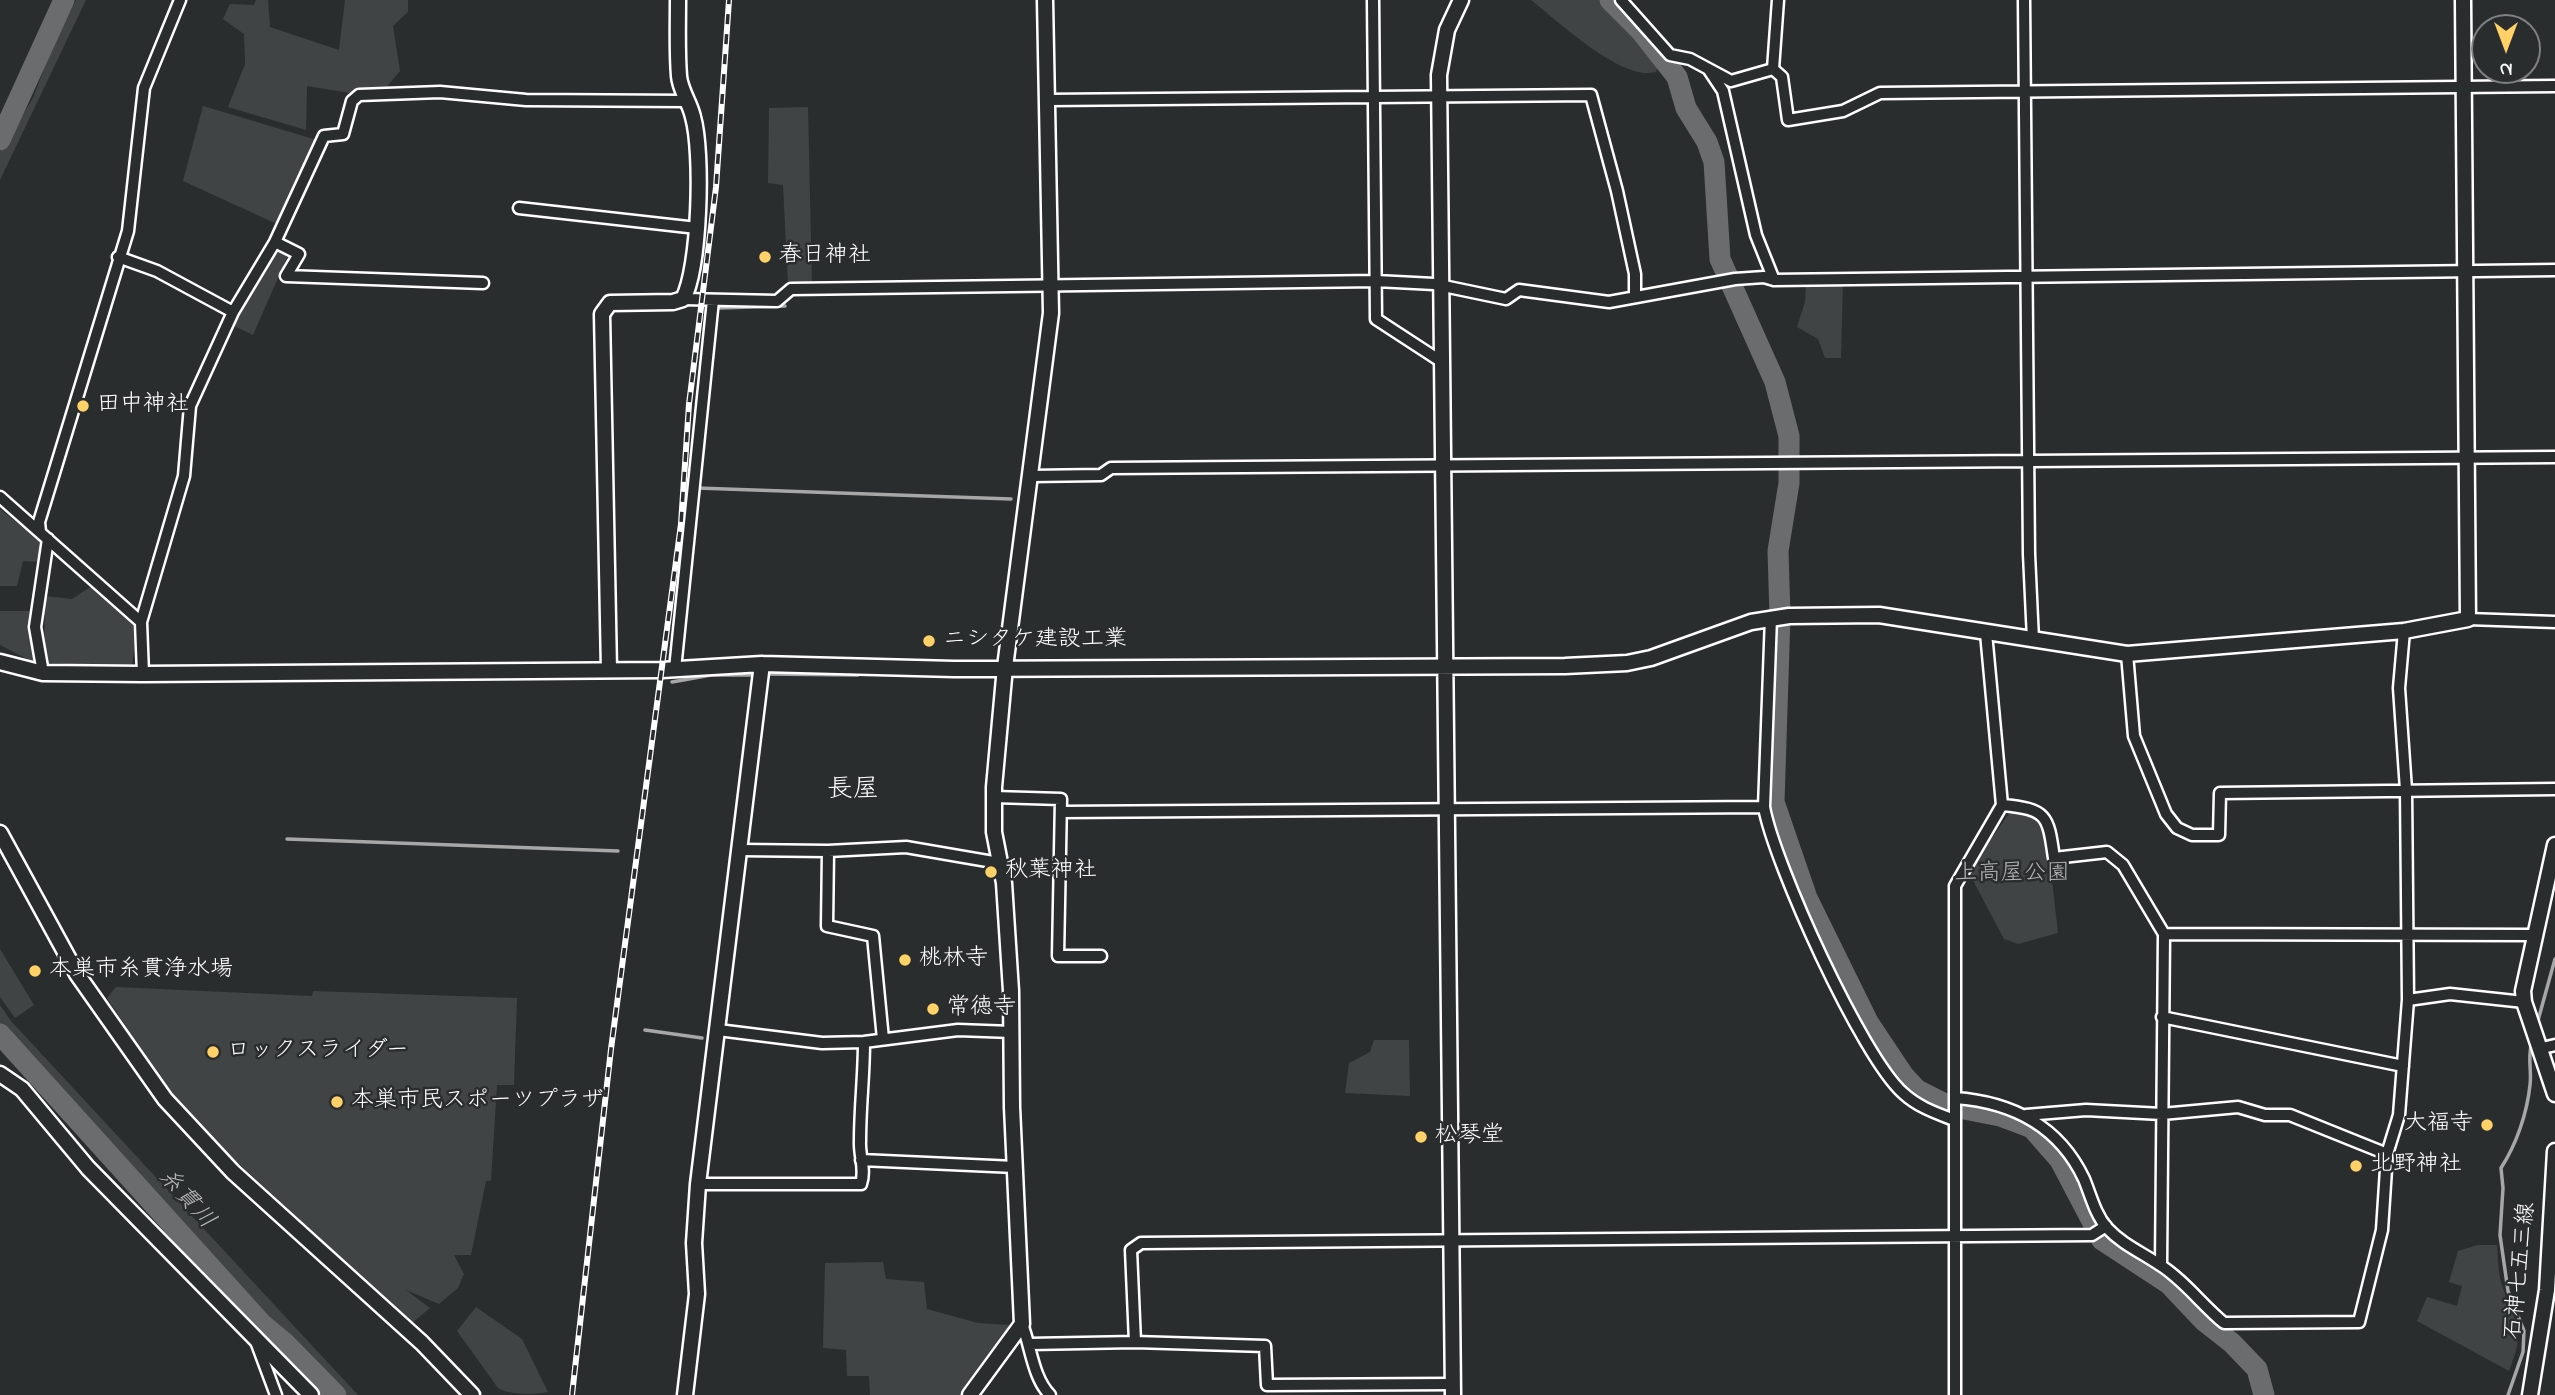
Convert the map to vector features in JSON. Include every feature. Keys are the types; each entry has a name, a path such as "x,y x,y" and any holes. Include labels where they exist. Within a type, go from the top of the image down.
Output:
{"street":[{"path":"43,673 35,627 44,535 38,522 128,231 144,88 180,0"},
{"path":"678,0 679,79 694,118 697,228 690,285 683,299"},
{"path":"1045,0 1051,313 1004,667 994,797 999,863 1004,883 1012,1032 1022,1324 1040,1385 1050,1395"},
{"path":"1373,0 1376,319 1442,362"},
{"path":"1030,1344 1135,1342 1265,1346 1267,1385 1453,1390 1440,98 1442,50 1461,0"},
{"path":"1621,0 1670,55 1690,59 1731,81 1773,69"},
{"path":"1773,69 1777,0"},
{"path":"2024,0 2029,554 2033,640"},
{"path":"2463,0 2468,619"},
{"path":"1773,69 1782,77 1788,120 1843,111 1881,93 2555,86"},
{"path":"1709,70 1723,91 1756,235 1774,280"},
{"path":"143,674 141,622 184,475 190,406 233,312 275,243 324,136 343,134 352,101 359,95 440,92 526,100 687,101"},
{"path":"1048,100 1591,95 1635,274 1635,297"},
{"path":"519,208 697,228"},
{"path":"275,243 299,254 286,276 483,283"},
{"path":"118,257 157,271 233,312"},
{"path":"609,670 602,314 610,303 673,302 683,299 777,301 791,289 1051,286 1057,283 1376,281 1442,286 1506,299 1519,290 1609,302 1735,279 1764,277 1774,280 2026,278 2555,270"},
{"path":"675,669 713,300"},
{"path":"1031,476 1101,475 1111,468 2555,457"},
{"path":"0,497 141,622"},
{"path":"0,662 43,673 143,674 675,669 762,664 919,669 1447,666 1627,663 1651,659 1771,617 1789,616 1880,615 2127,654 2404,631 2468,619 2555,622"},
{"path":"1771,617 1764,807 1768,831 1820,949 1882,1069 1903,1093 1927,1110 1954,1120"},
{"path":"1955,1098 2002,1105 2026,1115 2046,1129 2067,1149 2104,1227 2135,1252 2161,1265 2224,1323 2358,1322 2382,1230 2387,1154 2399,1115 2408,1000 2406,790 2399,688 2404,631"},
{"path":"1955,1395 1955,886 2003,805 1986,633"},
{"path":"2127,654 2134,736 2166,814 2177,828 2192,835 2219,835 2220,793 2555,789"},
{"path":"685,1395 697,1294 694,1243 698,1184 762,664"},
{"path":"994,797 1061,799 1058,956 1101,956"},
{"path":"2003,805 2027,807 2040,812 2049,821 2054,858 2107,852 2115,858 2123,865 2164,934 2161,1265"},
{"path":"1061,812 1764,807"},
{"path":"0,833 77,974 165,1099 233,1172 422,1343 472,1395"},
{"path":"2555,845 2523,991 2524,1002 2548,1047 2555,1094"},
{"path":"741,850 828,851 906,847 999,863"},
{"path":"828,851 827,926 873,936 883,1039"},
{"path":"2164,934 2535,935"},
{"path":"2408,1000 2450,994 2524,1002"},
{"path":"2162,1017 2403,1066"},
{"path":"718,1030 822,1043 864,1042 958,1030 1012,1032"},
{"path":"698,1184 861,1184 864,1175 861,1160 864,1042"},
{"path":"0,1074 22,1089 89,1168 312,1395"},
{"path":"2026,1115 2086,1110 2162,1114 2238,1107 2265,1115 2290,1115 2387,1154"},
{"name":"石神七五三線","path":"2530,1395 2553,1245 2555,1151"},
{"path":"861,1160 1015,1167"},
{"path":"1135,1342 1131,1250 1141,1243 2092,1235 2104,1227"},
{"path":"970,1395 1022,1324"},
{"path":"256,1340 276,1395"}],"green space":[{"path":"76,0 86,0 0,180 0,152 33,98 54,43"},
{"path":"256,0 268,0 270,27 339,50 345,0 408,0 408,12 393,26 400,71 384,90 350,93 307,86 306,130 228,107 245,64 244,34 223,19 230,4 254,5"},
{"path":"1531,0 1605,0 1644,38 1659,64 1656,72 1642,73 1609,59 1573,35"},
{"path":"203,106 317,140 279,225 183,181"},
{"path":"808,107 812,285 788,285 783,185 768,183 769,108"},
{"path":"279,250 288,255 253,335 232,325 273,252"},
{"path":"1843,282 1841,358 1825,358 1818,339 1797,327 1805,302 1806,283"},
{"path":"0,509 40,541 39,562 23,561 17,586 0,586"},
{"path":"95,584 137,626 132,666 44,663 45,596 72,599"},
{"path":"0,611 33,611 37,664 0,645"},
{"name":"上高屋公園","path":"2011,811 2032,813 2046,827 2058,933 2018,944 2004,939 1968,871"},
{"path":"0,949 34,1005 15,1018 0,997"},
{"name":"本巣市民スポーツプラザ","path":"116,987 312,996 313,991 517,998 514,1085 497,1085 491,1181 486,1181 471,1255 454,1255 464,1274 458,1288 439,1304 406,1290 430,1308 412,1323 200,1128 159,1076 107,998"},
{"path":"0,1005 11,1021 358,1395 324,1395 252,1324 5,1056 0,1050"},
{"path":"1374,1040 1409,1040 1410,1096 1345,1093 1349,1063 1370,1052"},
{"path":"2478,1245 2497,1245 2501,1283 2515,1320 2518,1337 2509,1371 2417,1321 2427,1297 2457,1306 2462,1286 2449,1282 2458,1251"},
{"path":"883,1262 886,1279 924,1282 927,1309 978,1323 1010,1325 998,1350 965,1395 870,1395 869,1376 847,1376 846,1350 823,1348 825,1263"},
{"path":"476,1307 522,1339 548,1392 522,1394 498,1388 457,1331"}],"waterway":[{"name":"糸貫川","path":"0,140 64,0"},
{"path":"1610,0 1640,30 1677,77 1686,108 1707,142 1714,162 1720,259 1775,382 1789,436 1789,483 1778,551 1780,616 1774,802 1807,898 1868,1022 1904,1076 1917,1090 1949,1106 2000,1116 2032,1128 2060,1160 2102,1240 2169,1284 2204,1321 2232,1343 2257,1369 2264,1395"},
{"path":"719,308 785,306"},
{"path":"697,488 1011,499"},
{"path":"765,674 858,675"},
{"path":"672,682 711,675 758,675"},
{"path":"287,839 618,851"},
{"path":"2537,1024 2555,959"},
{"path":"645,1030 702,1038"},
{"name":"糸貫川","path":"0,1034 262,1324 285,1343 336,1395"},
{"path":"2508,1395 2523,1352 2524,1331 2508,1291 2500,1235 2503,1188 2501,1168 2516,1139 2526,1107 2532,1042"}],"railway":[{"path":"572,1395 611,1049 681,524 689,404 716,187 729,0"}],"place":[{"name":"春日神社","path":"765,257"},
{"name":"田中神社","path":"83,406"},
{"name":"ニシタケ建設工業","path":"929,641"},
{"name":"秋葉神社","path":"991,872"},
{"name":"桃林寺","path":"905,960"},
{"name":"本巣市糸貫浄水場","path":"35,971"},
{"name":"常徳寺","path":"933,1009"},
{"name":"ロックスライダー","path":"213,1052"},
{"name":"本巣市民スポーツプラザ","path":"337,1102"},
{"name":"大福寺","path":"2487,1125"},
{"name":"松琴堂","path":"1421,1137"},
{"name":"北野神社","path":"2356,1166"}],"district":[{"name":"長屋","path":"853,792"}]}
